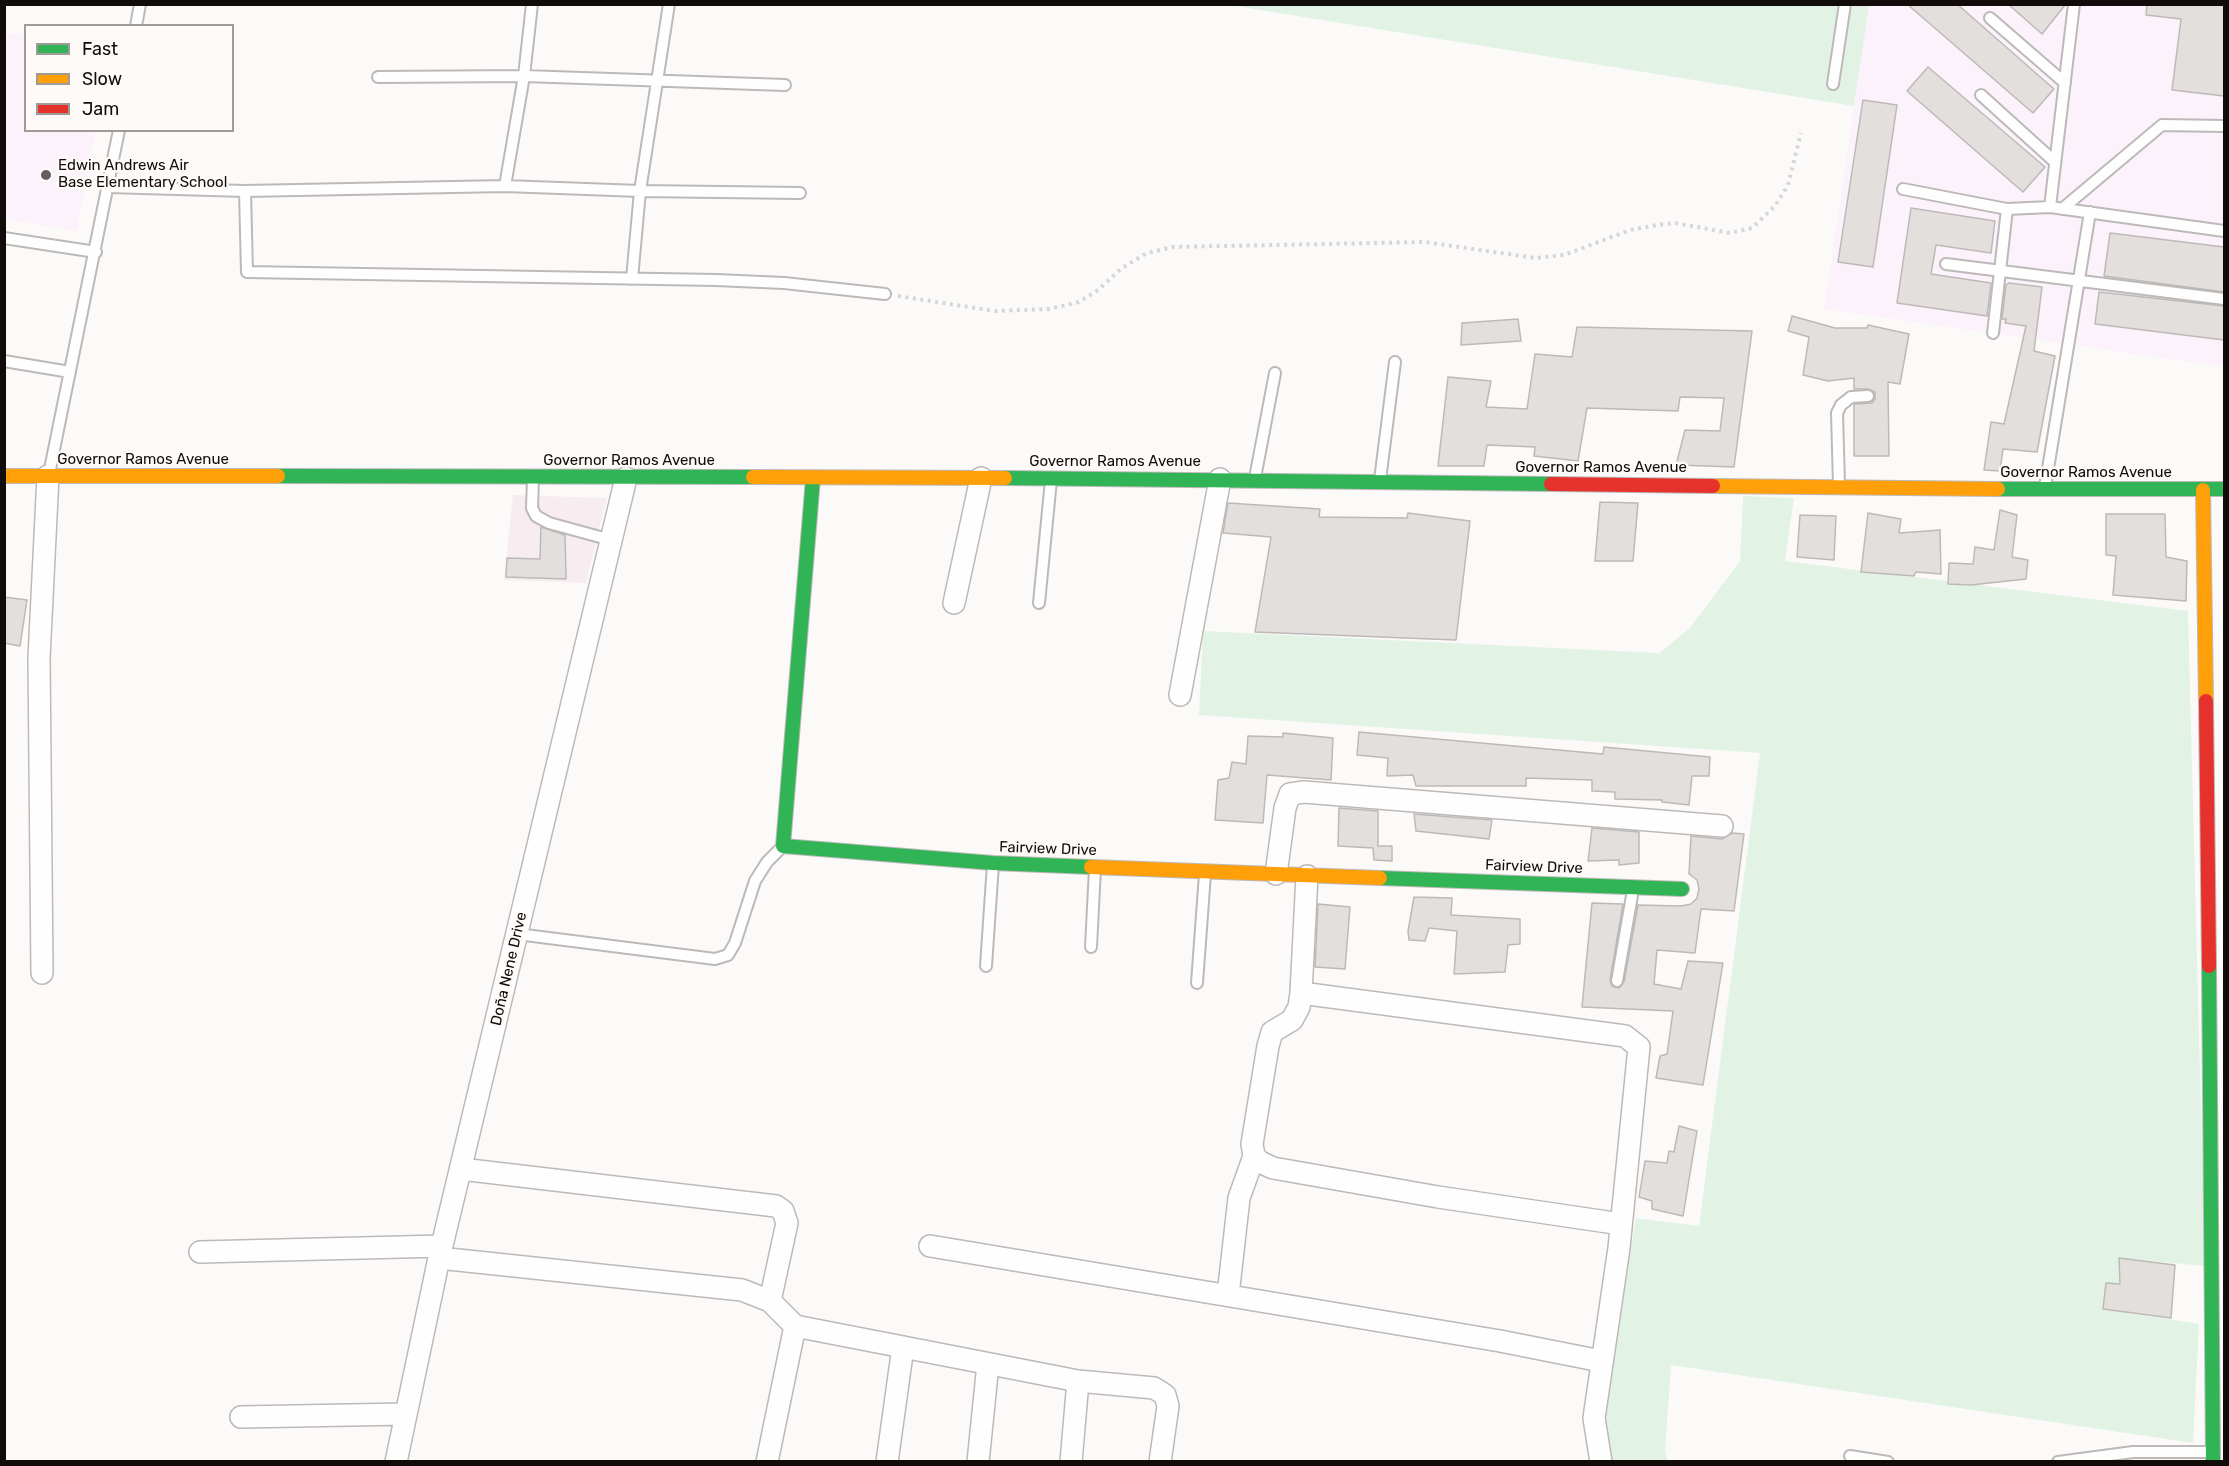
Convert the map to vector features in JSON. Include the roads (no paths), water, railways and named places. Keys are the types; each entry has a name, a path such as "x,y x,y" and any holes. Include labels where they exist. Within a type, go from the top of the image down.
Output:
{"main road":[{"name":"Governor Ramos Avenue","path":"4,476 1220,479 1379,483 2044,490 2224,489"},
{"path":"783,846 813,477"},
{"path":"2203,490 2219,1319 2213,1457"},
{"name":"Fairview Drive","path":"783,846 993,863 1682,889"}],"street":[{"path":"42,973 39,658 48,476"},
{"name":"Doña Nene Drive","path":"396,1461 441,1252 626,478"},
{"path":"954,603 981,478"},
{"path":"1180,695 1220,479"},
{"path":"1276,874 1285,808 1290,794 1304,792 1722,826"},
{"path":"1228,1295 1239,1198 1254,1156 1252,1144 1272,1032 1292,1020 1299,1007 1307,876"},
{"path":"1301,993 1625,1036 1639,1047 1621,1224 1594,1419 1600,1461"},
{"path":"1254,1156 1260,1162 1273,1168 1438,1197 1621,1224"},
{"path":"461,1169 776,1206 783,1211 787,1223 770,1301"},
{"path":"930,1246 1228,1295 1601,1361"},
{"path":"200,1252 441,1252 742,1290 770,1301 795,1326 1078,1381 1154,1388 1165,1395 1168,1406 1160,1461"},
{"path":"767,1461 795,1326"},
{"path":"886,1461 903,1347"},
{"path":"978,1461 987,1364"},
{"path":"1071,1461 1078,1381"},
{"path":"241,1417 405,1414"}],"lane":[{"path":"136,24 140,4"},
{"path":"505,186 524,76 532,4"},
{"path":"632,279 640,191 669,4"},
{"path":"1833,84 1845,4"},
{"path":"2050,207 2072,6"},
{"path":"1990,18 2064,83"},
{"path":"378,77 524,76 785,85"},
{"path":"1981,95 2055,162"},
{"path":"2062,208 2162,125 2224,126"},
{"path":"48,476 96,252 119,132"},
{"path":"109,187 245,191 505,186 800,193"},
{"path":"1903,189 2007,209 2062,208 2224,231"},
{"path":"245,191 247,272 784,283 885,294"},
{"path":"1993,333 2007,209"},
{"path":"2044,490 2090,212"},
{"path":"4,238 96,252"},
{"path":"1946,264 2080,283 2224,299"},
{"path":"4,362 70,372"},
{"path":"1379,483 1395,362"},
{"path":"1255,480 1275,373"},
{"path":"1839,487 1837,413 1841,405 1851,397 1868,396"},
{"path":"533,478 532,508 536,516 549,523 611,540"},
{"path":"1040,603 1051,479"},
{"path":"517,933 715,959 728,955 735,943 755,881 767,862 783,846"},
{"path":"986,966 993,863"},
{"path":"1091,947 1095,867"},
{"path":"1197,983 1205,870"},
{"path":"1617,981 1633,887"},
{"path":"2058,1461 2133,1452 2213,1457"},
{"path":"1850,1456 1888,1461"}],"place":[{"name":"Edwin Andrews Air Base Elementary School","path":"46,175"}]}
